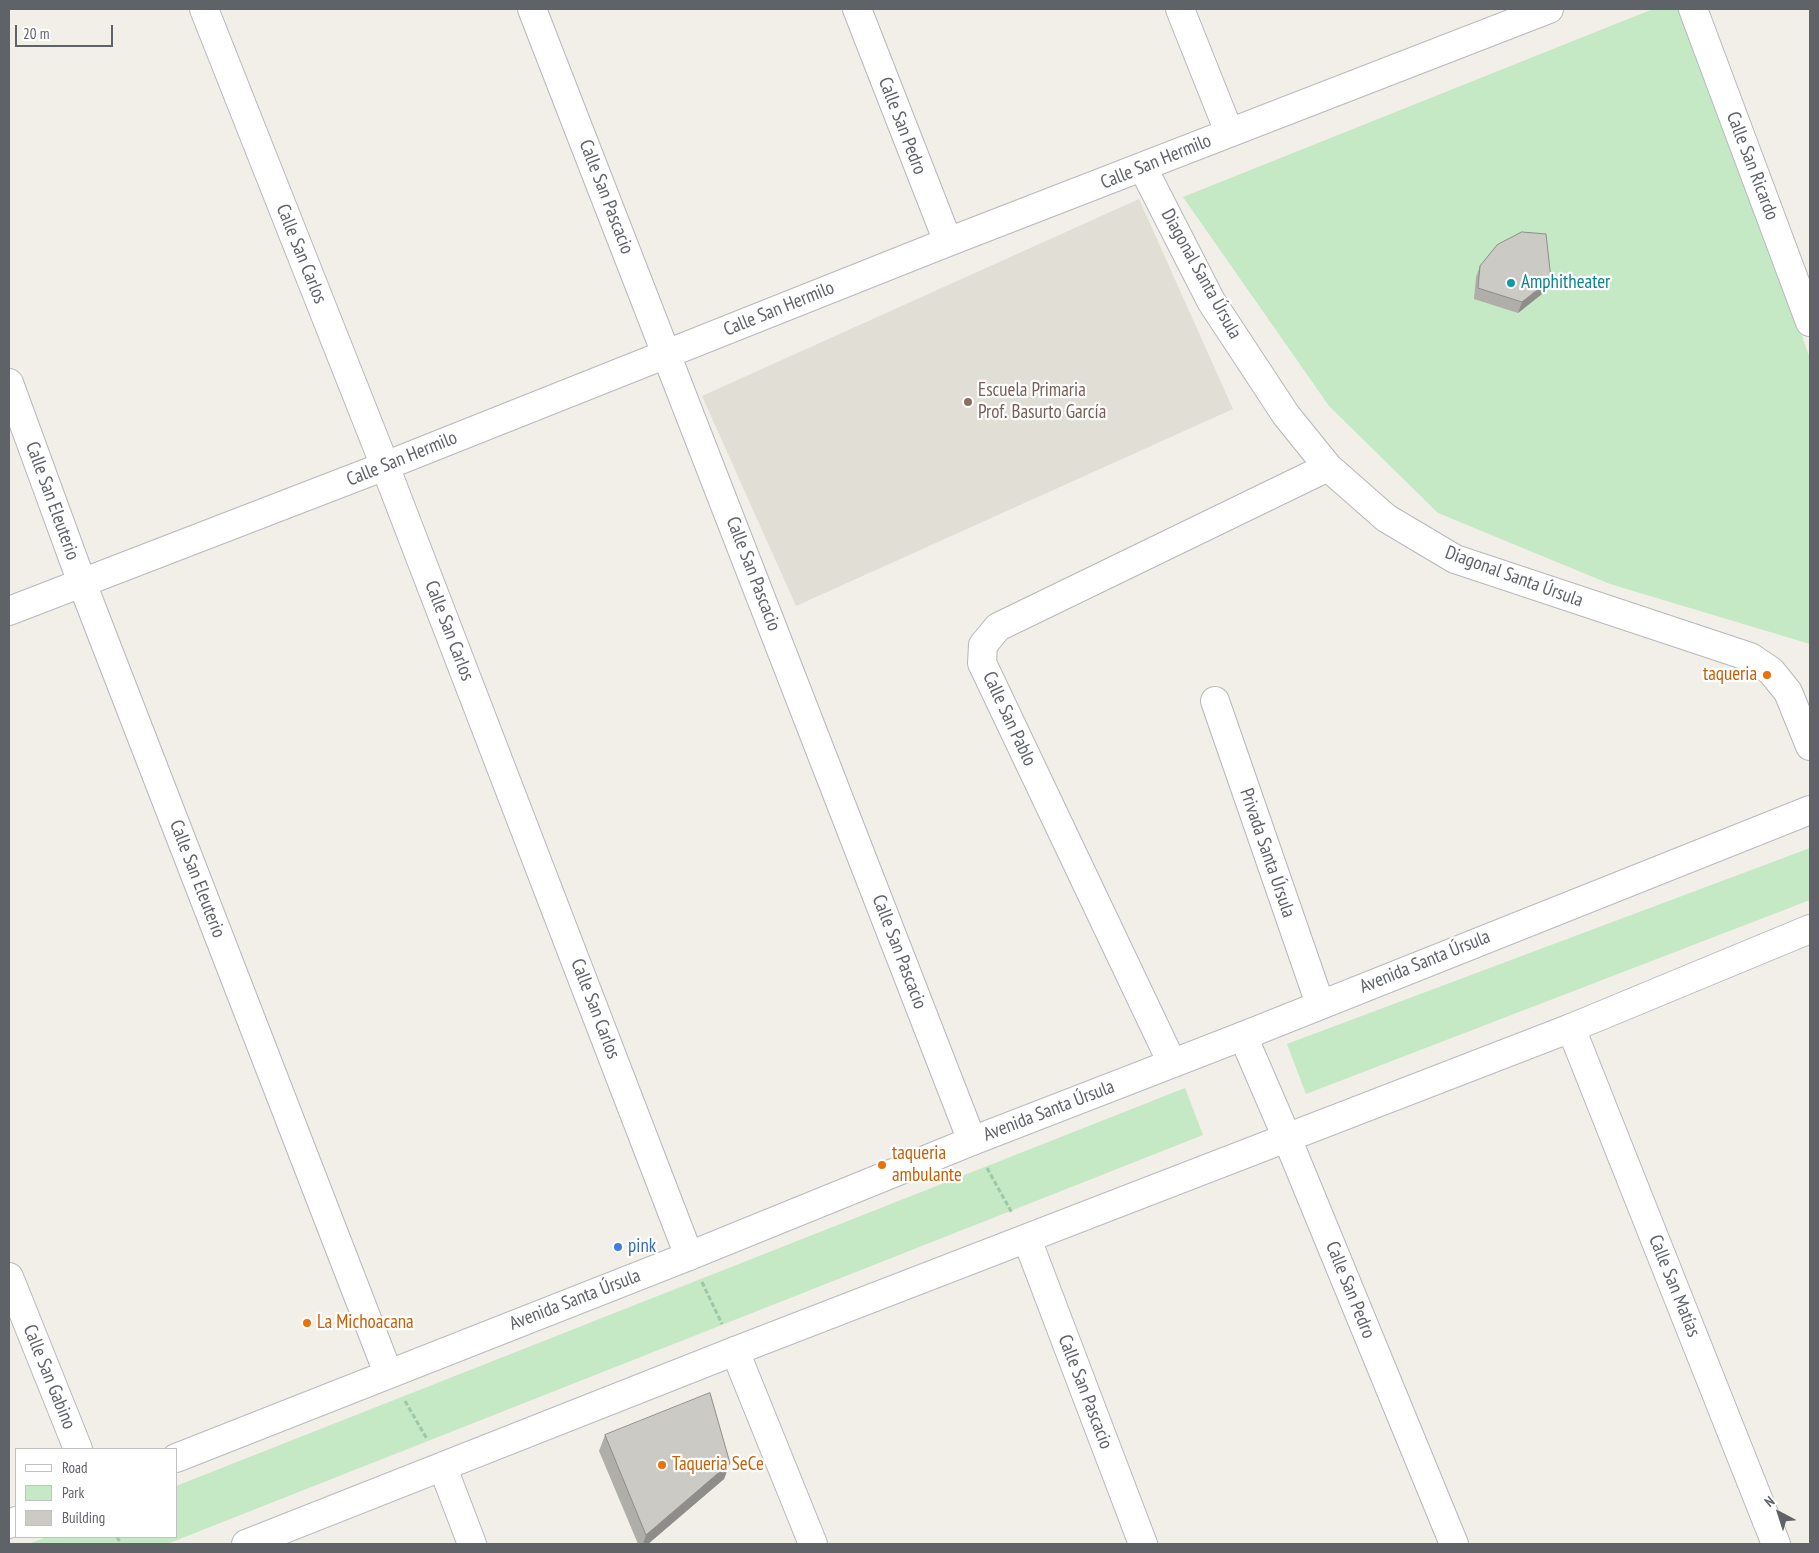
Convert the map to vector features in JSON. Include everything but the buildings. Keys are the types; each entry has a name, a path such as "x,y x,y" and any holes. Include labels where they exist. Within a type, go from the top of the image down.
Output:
{"street":[{"name":"Calle San Carlos","path":"204,9 385,466 690,1256"},
{"name":"Calle San Pascacio","path":"532,9 972,1141"},
{"name":"Calle San Pedro","path":"856,9 948,242"},
{"path":"1180,9 1229,132"},
{"name":"Calle San Ricardo","path":"1693,9 1810,322"},
{"name":"Calle San Hermilo","path":"9,611 385,466 948,242 1143,168 1533,12"},
{"name":"Diagonal Santa Úrsula","path":"1143,168 1211,301 1286,415 1328,467 1386,518 1455,559 1750,657 1771,670 1788,692 1810,746"},
{"name":"Calle San Eleuterio","path":"9,383 82,583 388,1373"},
{"name":"Calle San Pablo","path":"1172,1063 982,663 983,645 998,627 1328,467"},
{"name":"Privada Santa Úrsula","path":"1216,701 1320,1004"},
{"name":"Avenida Santa Úrsula","path":"178,1457 388,1373 690,1256 972,1141 1243,1036 1810,810"},
{"path":"246,1544 443,1468 735,1351 1572,1028 1810,929"},
{"name":"Calle San Matías","path":"1572,1028 1776,1544"},
{"name":"Calle San Pedro","path":"1243,1036 1288,1138 1454,1544"},
{"name":"Calle San Pascacio","path":"1027,1239 1143,1544"},
{"name":"Calle San Gabino","path":"9,1277 78,1448"},
{"path":"735,1351 813,1544"},
{"path":"443,1468 472,1544"}],"path":[{"path":"972,1141 1027,1239"},
{"path":"690,1256 735,1351"},
{"path":"388,1373 443,1468"}],"shaded area":[{"name":"Escuela Primaria Prof. Basurto García","path":"1139,199 1233,409 796,606 702,396"}],"green space":[{"path":"1653,9 1682,9 1810,358 1810,644 1610,584 1438,513 1329,406 1183,197"},
{"path":"1810,848 1810,900 1306,1094 1287,1044"},
{"path":"1185,1088 1203,1135 167,1544 28,1544 44,1538 178,1538 178,1485"}],"place":[{"name":"Amphitheater","path":"1511,283"},
{"name":"Escuela Primaria Prof. Basurto García","path":"968,402"},
{"name":"taqueria","path":"1767,675"},
{"name":"taqueria ambulante","path":"882,1165"},
{"name":"pink","path":"618,1247"},
{"name":"La Michoacana","path":"307,1323"},
{"name":"Taqueria SeCe","path":"662,1465"}]}
